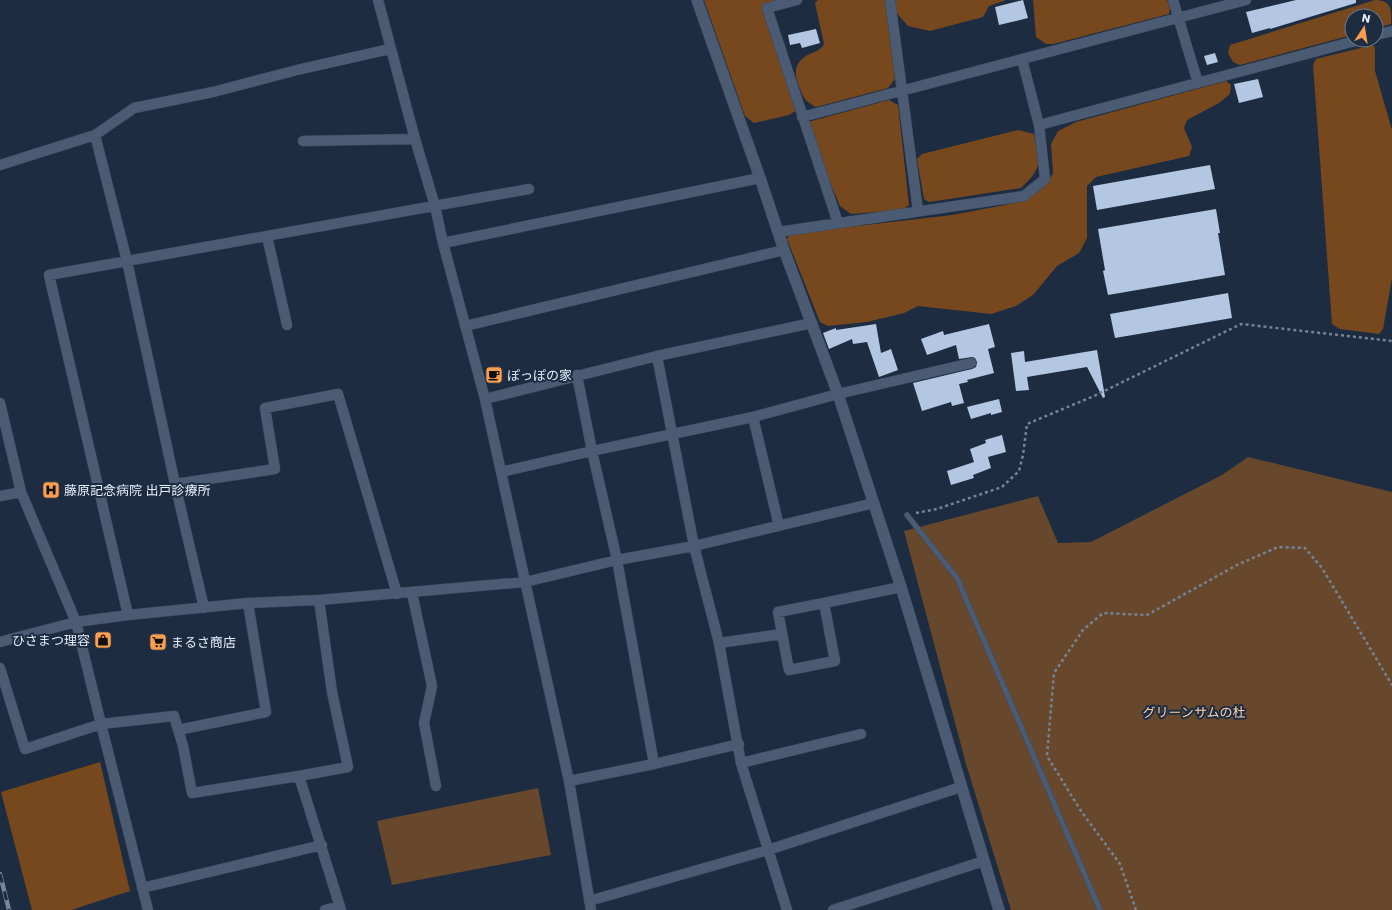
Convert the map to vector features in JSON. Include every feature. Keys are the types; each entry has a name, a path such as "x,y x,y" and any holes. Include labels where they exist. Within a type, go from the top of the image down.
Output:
{"street":[{"path":"378,0 390,49 435,206 443,242 485,399 569,781 590,906 961,787"},
{"path":"697,0 784,250 838,394 901,587 999,910"},
{"path":"797,0 767,8 838,223"},
{"path":"890,0 918,211"},
{"path":"1174,0 1198,83"},
{"path":"802,117 1246,0"},
{"path":"1039,126 1344,44"},
{"path":"0,166 95,135 134,108 213,92 297,70 390,49"},
{"path":"778,232 1024,196 1045,179 1039,126 1022,59"},
{"path":"95,135 127,261 175,484 204,608"},
{"path":"303,141 415,139"},
{"path":"443,242 760,178"},
{"path":"128,615 49,275 529,189"},
{"path":"267,236 287,325"},
{"path":"465,326 784,250"},
{"path":"485,399 657,356 812,323"},
{"path":"657,356 694,546 719,643 741,763 787,910"},
{"path":"501,472 592,450 753,417 838,394 972,363"},
{"path":"577,375 617,560 654,764"},
{"path":"175,484 275,469 265,408 338,394 397,594"},
{"path":"0,403 21,492 76,622 148,910"},
{"path":"753,417 779,526"},
{"path":"0,496 21,492"},
{"path":"0,642 76,622 128,615 248,603 319,600 412,593 525,582 617,560 694,546 874,503"},
{"path":"824,603 835,661 789,670 778,612 901,587"},
{"path":"412,593 432,686 424,723 436,786"},
{"path":"0,668 25,749 101,724 174,716 183,746 192,793 348,767 332,692 319,600"},
{"path":"178,730 266,712 248,603"},
{"path":"719,643 782,634"},
{"path":"741,763 861,734"},
{"path":"569,781 654,764 738,744"},
{"path":"299,776 322,845 340,908 325,910"},
{"path":"142,888 322,845"},
{"path":"833,910 984,861"}],"lane":[{"path":"907,515 957,578 1100,910"}],"path":[{"path":"907,515 937,509 1002,487 1019,471 1023,455 1027,424 1094,396 1241,324 1392,341"},
{"path":"1136,910 1120,864 1081,811 1047,756 1054,673 1083,630 1102,613 1147,615 1237,565 1278,547 1305,548 1322,568 1392,685"}],"green space":[{"name":"グリーンサムの杜","path":"1248,457 1392,492 1392,910 1011,910 966,764 904,531 1038,496 1058,543 1091,542 1222,475"},
{"path":"538,788 551,855 392,885 377,821"}],"shaded area":[{"path":"704,0 777,0 767,3 763,13 797,110 789,115 754,123 745,116"},
{"path":"818,0 885,0 895,79 888,88 816,107 805,99 797,82 796,70 802,59 818,50 824,44 815,3"},
{"path":"894,0 1006,0 989,6 983,17 930,31 908,26 894,10"},
{"path":"1033,0 1167,0 1170,8 1169,14 1053,44 1046,44 1036,37"},
{"path":"1375,0 1380,0 1387,4 1391,10 1391,24 1384,26 1384,8 1349,8"},
{"path":"1344,10 1344,37 1240,65 1233,62 1228,53 1230,45"},
{"path":"1361,48 1375,48 1375,71 1392,130 1392,278 1383,329 1379,334 1340,329 1332,324 1313,65 1316,59"},
{"path":"1226,81 1231,85 1230,94 1219,103 1187,120 1184,128 1192,147 1189,156 1096,177 1087,186 1087,238 1079,253 1057,266 1033,295 1016,306 991,314 918,306 904,313 867,322 828,326 820,322 787,239 789,234 952,215 1005,205 1029,198 1046,185 1053,173 1051,144 1058,131 1076,122"},
{"path":"889,100 898,105 909,205 902,210 851,214 840,206 807,127 808,122"},
{"path":"1018,130 1034,134 1038,158 1037,169 1021,188 929,202 924,199 917,159 922,154"},
{"path":"100,762 130,891 71,910 32,910 1,792"}],"building":[{"path":"1023,0 1028,18 999,25 995,7"},
{"path":"1296,0 1356,0 1356,3 1252,33 1246,12"},
{"path":"816,29 820,43 802,48 800,43 790,45 788,35"},
{"path":"1215,53 1218,62 1207,65 1204,56"},
{"path":"1258,79 1263,97 1239,103 1234,84"},
{"path":"1210,165 1215,189 1097,210 1093,186"},
{"path":"1216,209 1220,233 1218,233 1225,275 1108,295 1103,271 1105,270 1098,229"},
{"path":"1228,293 1232,318 1115,338 1110,314"},
{"path":"876,324 881,353 891,349 898,370 879,377 867,342 853,344 852,339 829,349 823,333 836,328 836,330"},
{"path":"989,324 995,347 988,349 994,373 967,380 968,382 959,384 964,403 952,406 951,402 922,411 913,383 972,369 976,367 977,362 975,358 972,357 959,359 956,345 927,355 921,339 943,331 944,335"},
{"path":"1097,350 1105,397 1103,398 1087,367 1027,377 1029,390 1016,391 1011,353 1024,351 1025,362"},
{"path":"999,399 1002,412 991,415 991,413 971,419 967,407"},
{"path":"1002,435 1006,452 988,457 991,468 973,475 974,478 951,485 947,471 974,462 970,449 986,443 985,440"}],"railway":[{"path":"0,874 9,910"}],"place":[{"name":"ぽっぽの家","path":"494,375"},
{"name":"藤原記念病院 出戸診療所","path":"51,490"},
{"name":"ひさまつ理容","path":"103,640"},
{"name":"まるさ商店","path":"158,642"}]}
